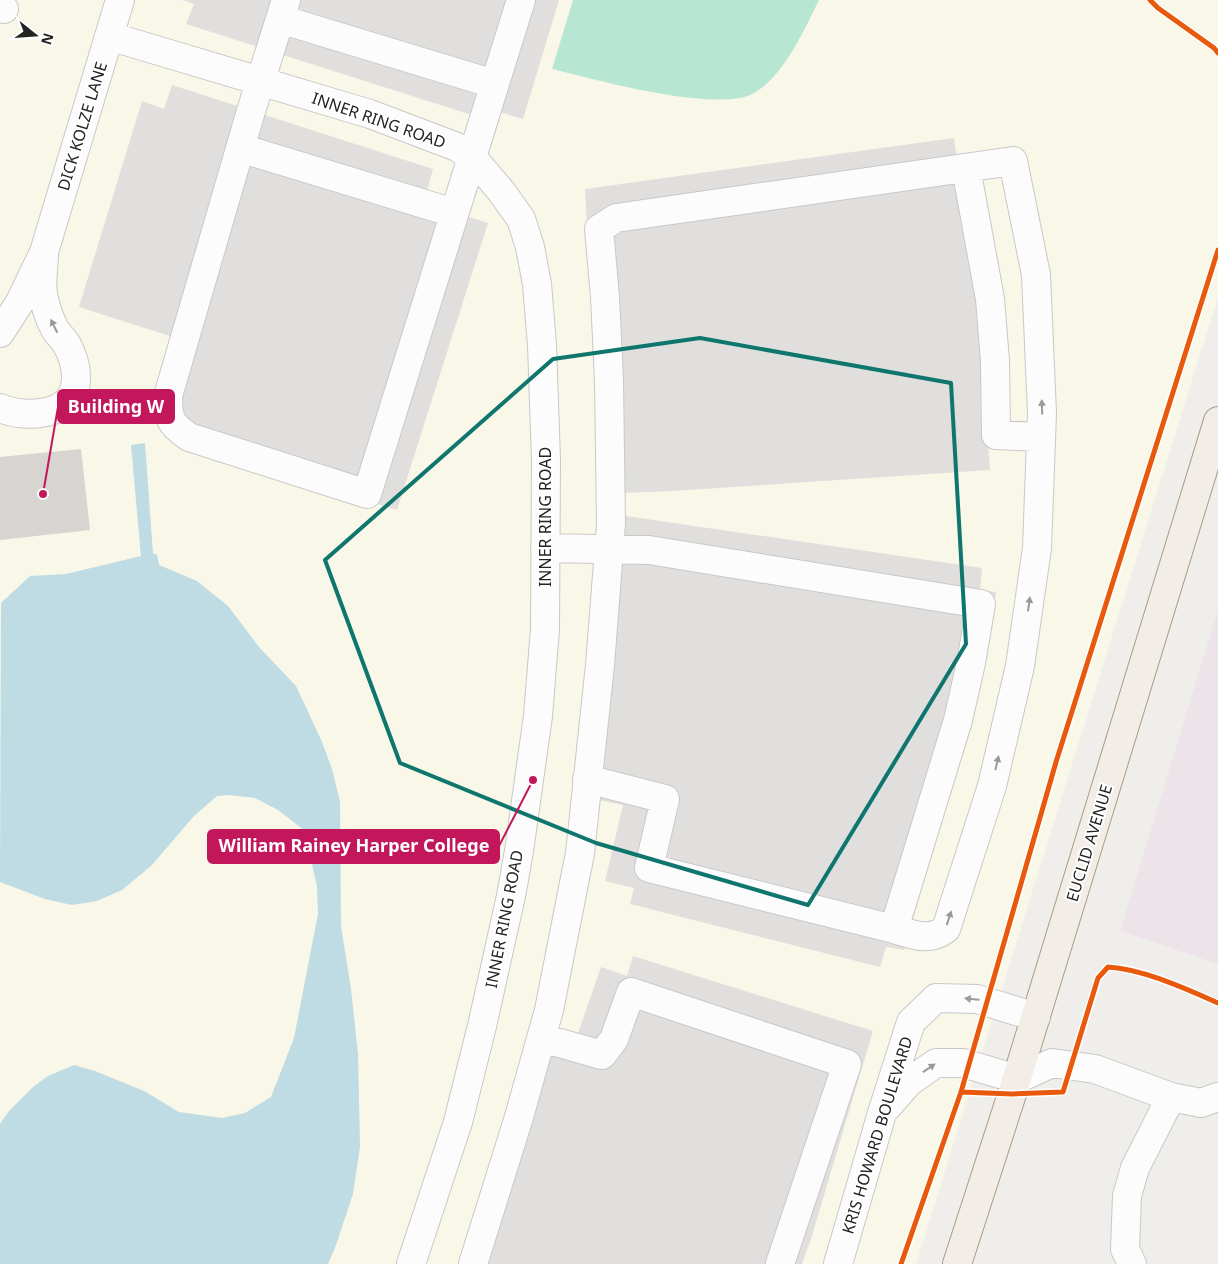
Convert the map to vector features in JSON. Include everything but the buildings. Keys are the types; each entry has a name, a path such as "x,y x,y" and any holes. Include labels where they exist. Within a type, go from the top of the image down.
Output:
{"main road":[{"name":"EUCLID AVENUE","path":"957,1264 1214,458 1218,421"}],"lane":[{"name":"DICK KOLZE LANE","path":"44,252 120,0"},
{"path":"494,84 283,9 240,148 168,396 168,413 175,427 189,437 367,494 472,157 520,0"},
{"name":"INNER RING ROAD","path":"109,36 370,114 457,148 472,157 488,174 521,218 530,246 537,284 542,344 546,460 545,629 538,716 527,799 510,896 482,1026 458,1122 411,1264"},
{"path":"240,148 454,213"},
{"path":"473,1264 542,1038 558,970 578,863 587,779 602,647 611,524 606,297 599,230 616,218 1013,161 1036,275 1042,413 1036,558 1020,666 992,786 946,928 938,935 923,937 649,868 665,799 587,779"},
{"path":"966,168 990,299 995,361 996,435 1041,436"},
{"path":"0,333 20,302 44,252"},
{"path":"0,408 11,413 46,413 62,407 71,399 76,385 76,368 65,342 54,329 43,294 44,252"},
{"path":"545,548 649,550 981,604 971,663 958,720 894,929"},
{"path":"542,1038 602,1055 614,1039 631,992 848,1064 780,1264"},
{"name":"KRIS HOWARD BOULEVARD","path":"838,1264 911,1022 936,998 976,999 1036,1017"},
{"path":"882,1114 909,1082 936,1063 963,1063 1017,1079 1052,1063 1095,1069 1171,1097 1201,1103 1218,1097"},
{"path":"1132,1264 1124,1249 1127,1196 1135,1168 1171,1097"}],"highlighted area":[{"path":"700,338 951,383 966,644 808,905 596,843 400,763 325,560 553,359"}],"shaded area":[{"path":"0,0 1218,0 1218,297 916,1264 0,1264"},
{"path":"183,0 559,0 523,119 500,112 497,123 186,24 194,4"},
{"path":"172,85 433,169 427,191 466,216 488,223 397,510 177,443 163,430 155,418 154,403 158,383 173,337 79,307 142,101 164,109"},
{"path":"954,138 1006,445 988,446 990,470 673,491 599,494 596,380 585,189"},
{"path":"599,512 982,568 980,590 996,592 979,688 904,950 886,947 880,967 630,904 634,888 605,881 623,805 577,796"},
{"path":"1218,610 1218,964 1120,931"},
{"path":"633,956 873,1031 802,1264 463,1264 537,1023 577,1036 601,967 627,976"}],"green space":[{"path":"573,0 819,0 792,51 775,76 754,93 737,98 713,100 655,93 552,69"}],"water":[{"path":"145,443 153,554 157,554 159,565 197,581 228,606 259,647 296,686 322,742 332,769 340,802 341,926 351,989 358,1054 360,1147 353,1194 328,1264 0,1264 0,1124 9,1111 33,1087 48,1076 74,1065 95,1071 144,1091 179,1112 222,1118 245,1113 271,1097 294,1038 318,914 317,887 305,831 278,810 255,798 229,795 217,796 194,816 151,866 122,890 97,901 72,905 45,899 0,882 1,603 30,576 66,574 141,556 131,445"}],"cycle path":[{"path":"1150,0 1218,53"},
{"path":"901,1264 961,1092 1056,762 1218,250"},
{"path":"961,1092 1012,1094 1063,1092 1098,978 1108,967 1150,976 1218,1003"}],"place":[{"name":"Building W","path":"43,494"},
{"name":"William Rainey Harper College","path":"533,780"}]}
